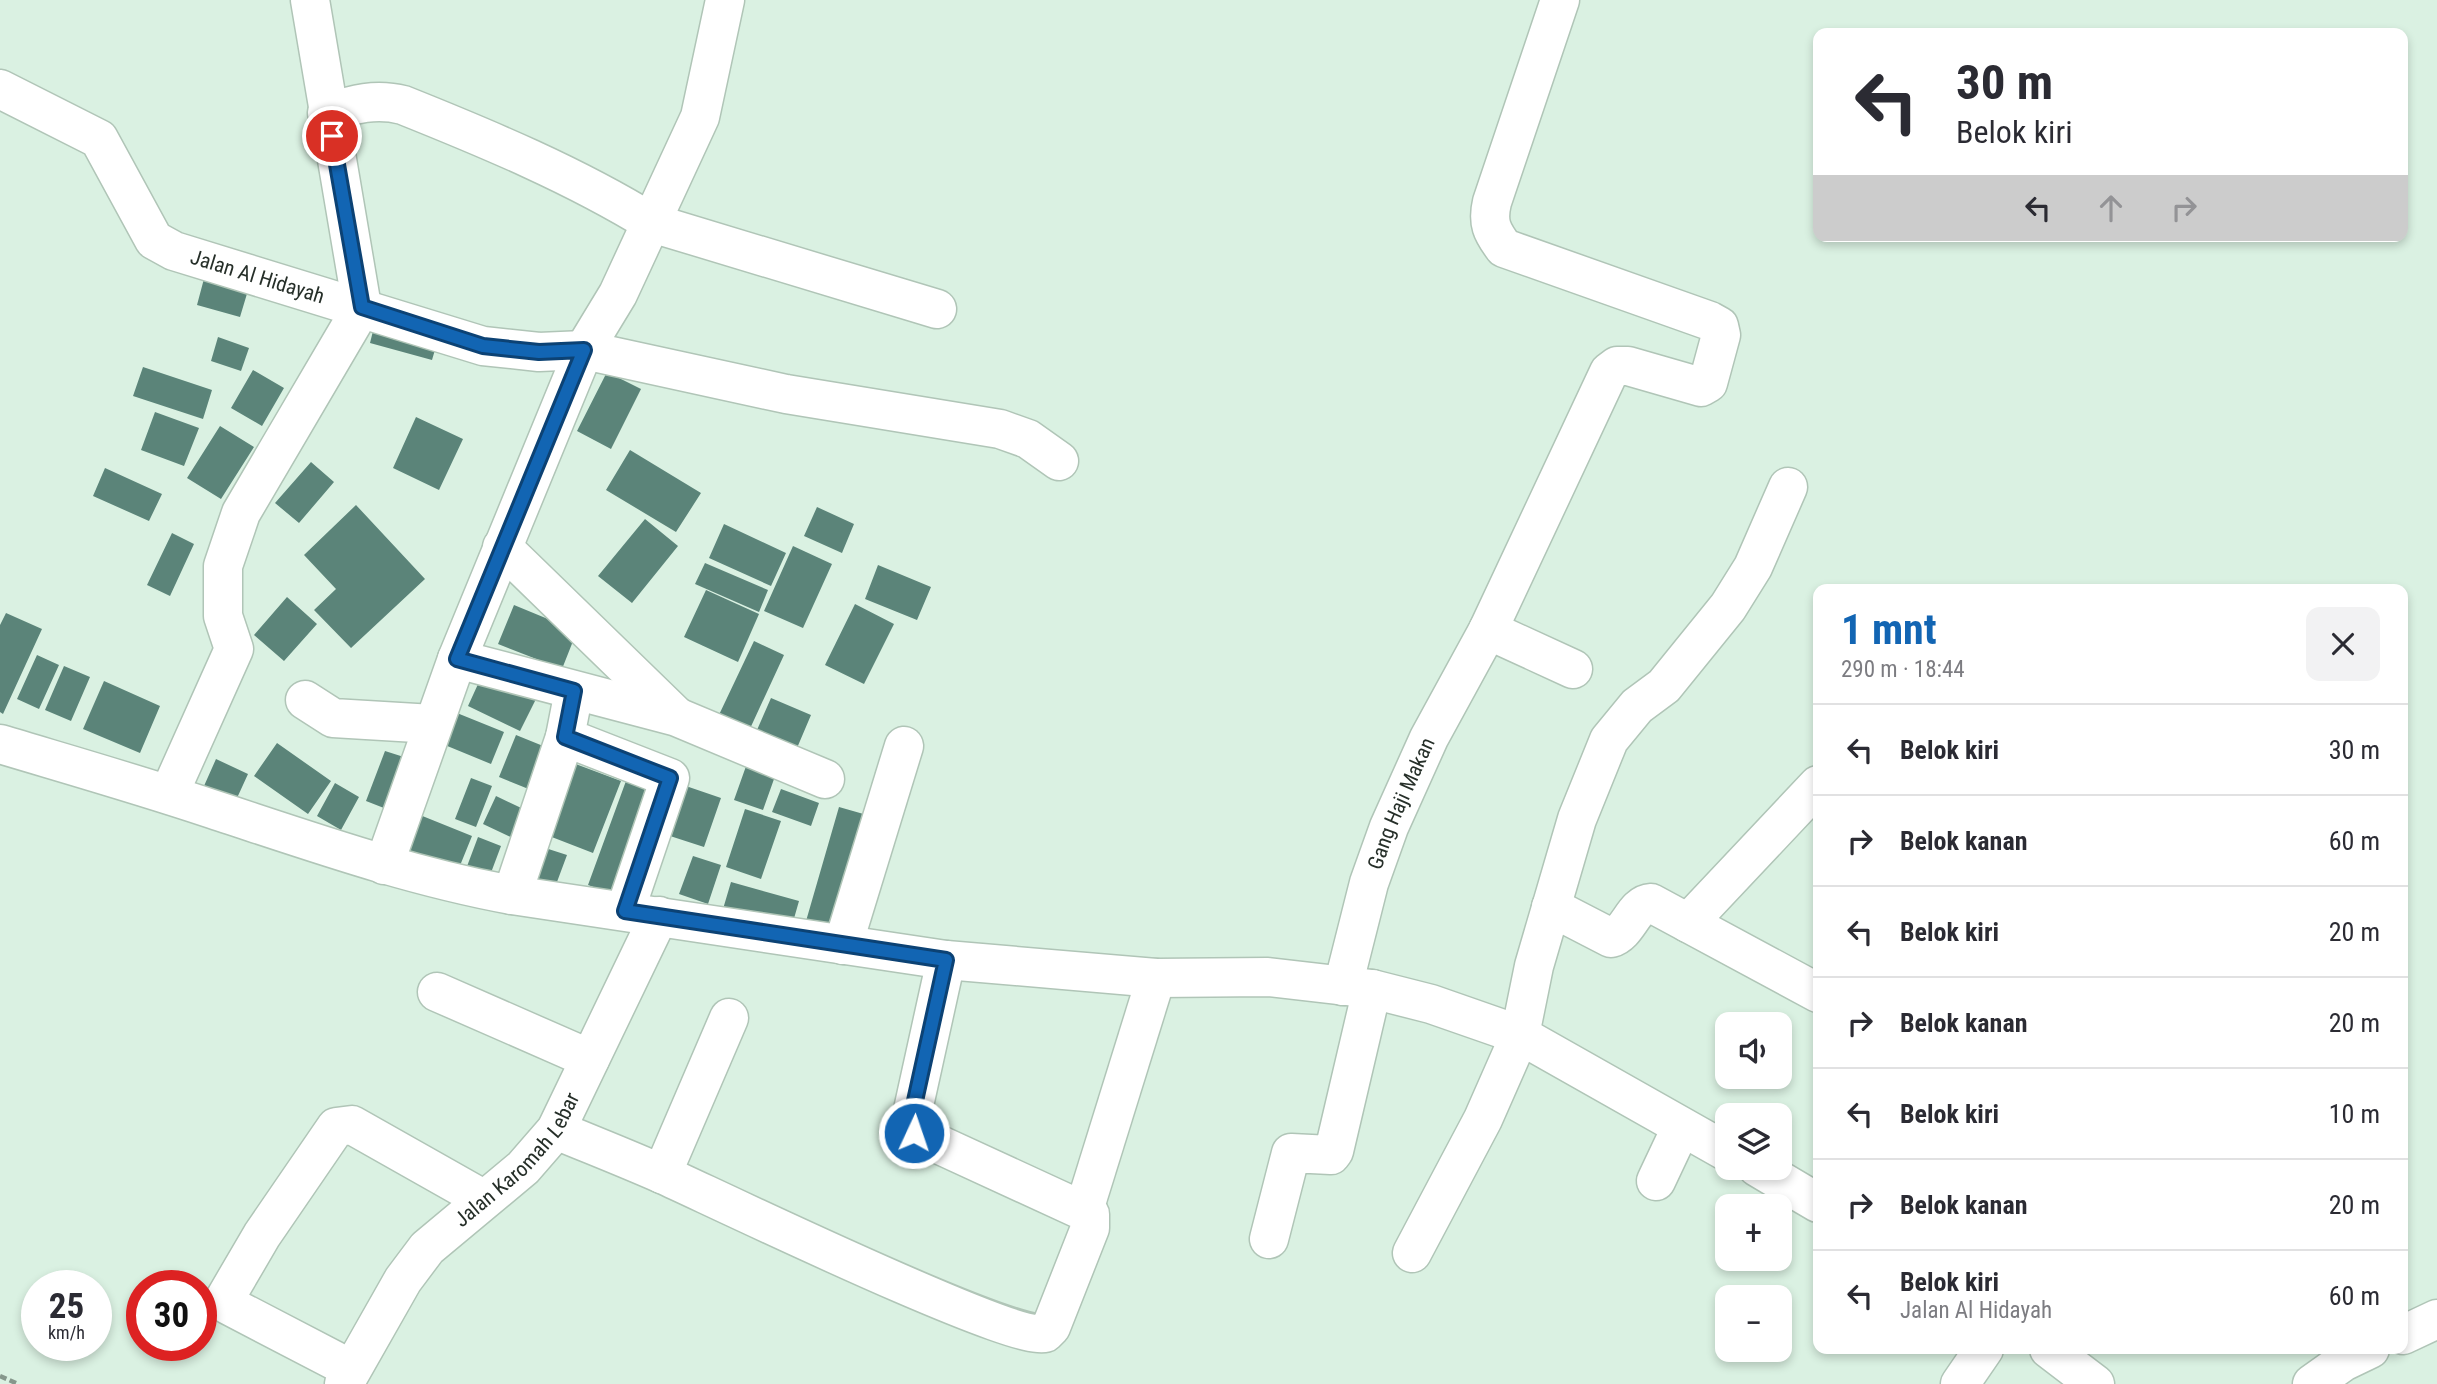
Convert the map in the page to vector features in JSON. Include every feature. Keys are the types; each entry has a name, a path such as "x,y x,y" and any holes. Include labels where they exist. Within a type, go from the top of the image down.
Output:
{"street":[{"path":"169,794 234,649 223,617 223,566 241,513 362,307 327,113 310,0"},
{"path":"384,865 457,659 584,350 618,294 700,117 725,0"},
{"name":"Gang Haji Makan","path":"1269,1239 1291,1153 1331,1155 1334,1152 1358,987 1369,883 1389,827 1429,738 1488,630 1609,372 1618,366 1628,366 1701,387 1708,383 1721,335 1719,326 1710,321 1504,248 1491,230 1489,217 1492,202 1560,0"},
{"name":"Jalan Al Hidayah","path":"0,89 99,139 154,240 163,246 483,346 539,352 584,350 786,394 1000,429 1028,439 1059,461"},
{"path":"327,113 359,103 388,101 539,164 614,200 652,223 937,309"},
{"path":"1412,1253 1483,1119 1520,1035 1534,966 1590,780 1609,740 1637,706 1664,686 1728,607 1753,566 1788,487"},
{"path":"502,547 677,718"},
{"path":"1488,630 1573,669"},
{"path":"457,659 677,718 825,779"},
{"path":"512,895 565,737 574,691"},
{"path":"305,700 333,718 433,724"},
{"name":"Jalan Karomah Lebar","path":"348,1376 403,1280 427,1248 523,1168 556,1129 590,1059 642,913 670,778 565,737"},
{"path":"0,744 169,794 448,884 946,960 1156,978 1268,977 1358,987 1431,1004 1520,1035 1715,1146"},
{"path":"843,944 904,746"},
{"path":"1688,923 1813,790"},
{"path":"1552,907 1611,937 1620,934 1646,902 1813,990"},
{"path":"556,1129 662,1174 785,1233 1037,1335 1045,1334 1051,1327 1092,1220 1084,1210 914,1133 911,1119 946,960"},
{"path":"1084,1210 1156,978"},
{"path":"437,992 590,1059"},
{"path":"662,1174 729,1018"},
{"path":"348,1376 228,1305 224,1300 262,1235 336,1126 352,1125 483,1199"},
{"path":"1656,1181 1681,1128"},
{"path":"1779,1180 1813,1200"},
{"path":"2408,1333 2437,1319"},
{"path":"1960,1384 1981,1354"},
{"path":"2056,1354 2095,1384"},
{"path":"2312,1384 2346,1354"}],"path":[{"path":"0,1376 18,1384"}],"building":[{"path":"205,275 249,287 240,317 197,305"},
{"path":"376,319 439,336 432,360 370,343"},
{"path":"218,337 249,348 241,371 211,361"},
{"path":"143,367 212,390 203,419 133,396"},
{"path":"253,370 284,388 262,426 231,408"},
{"path":"607,372 641,389 611,449 577,431"},
{"path":"155,412 199,428 184,466 141,450"},
{"path":"416,417 463,439 439,490 393,468"},
{"path":"220,426 254,447 221,499 187,478"},
{"path":"630,450 701,493 676,532 606,490"},
{"path":"311,462 334,482 299,523 275,503"},
{"path":"105,468 162,494 149,521 93,496"},
{"path":"356,505 425,579 351,648 314,610 336,589 304,555"},
{"path":"817,507 854,524 842,553 804,536"},
{"path":"645,519 678,546 632,603 598,576"},
{"path":"724,524 786,553 771,586 709,558"},
{"path":"172,533 194,544 170,596 147,585"},
{"path":"793,546 832,564 803,628 764,611"},
{"path":"705,563 768,590 759,612 695,584"},
{"path":"878,565 931,587 917,620 865,599"},
{"path":"706,590 759,614 738,662 684,637"},
{"path":"287,597 317,624 284,661 254,635"},
{"path":"855,604 894,624 864,684 825,665"},
{"path":"514,605 577,631 562,669 498,644"},
{"path":"6,613 42,629 3,714 0,712 0,625"},
{"path":"754,641 784,655 748,733 717,719"},
{"path":"37,655 59,665 39,709 17,699"},
{"path":"64,666 90,677 71,721 45,710"},
{"path":"484,671 537,697 520,731 468,706"},
{"path":"104,681 160,706 140,753 83,729"},
{"path":"771,698 811,715 797,748 757,730"},
{"path":"452,711 504,732 491,764 440,743"},
{"path":"516,735 553,750 536,792 499,777"},
{"path":"277,743 331,781 308,814 254,776"},
{"path":"385,751 407,758 389,810 366,801"},
{"path":"750,755 779,765 763,810 734,800"},
{"path":"216,759 248,774 232,809 200,795"},
{"path":"573,763 621,781 593,853 544,834"},
{"path":"630,770 665,782 624,898 588,885"},
{"path":"471,778 492,786 476,827 455,819"},
{"path":"335,783 359,797 341,830 317,816"},
{"path":"683,785 721,798 704,847 667,835"},
{"path":"781,789 819,803 811,826 772,812"},
{"path":"496,796 534,814 521,842 483,824"},
{"path":"839,807 874,817 838,938 804,928"},
{"path":"745,809 781,821 761,879 726,867"},
{"path":"410,811 472,836 457,873 395,848"},
{"path":"478,837 501,846 489,878 466,869"},
{"path":"536,845 567,855 554,890 524,879"},
{"path":"693,856 721,865 708,904 679,894"},
{"path":"731,882 799,901 791,929 723,909"}],"route":[{"path":"332,136 362,307 483,346 539,352 584,350 457,659 574,691 565,737 670,778 671,783 625,911 946,960 911,1119 914,1133"}]}
